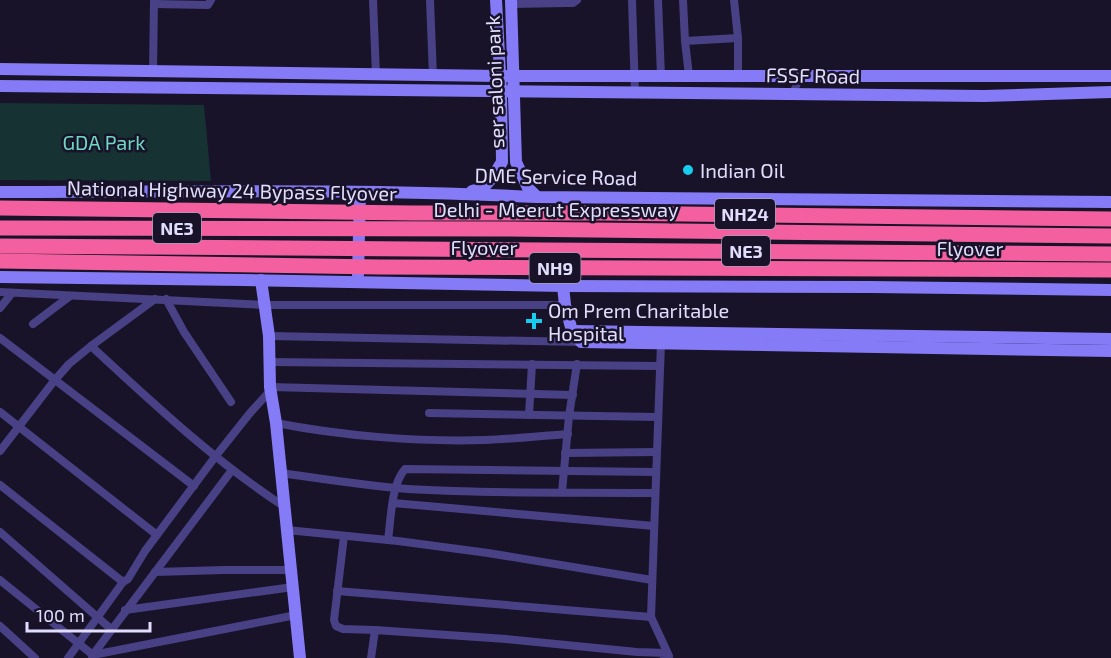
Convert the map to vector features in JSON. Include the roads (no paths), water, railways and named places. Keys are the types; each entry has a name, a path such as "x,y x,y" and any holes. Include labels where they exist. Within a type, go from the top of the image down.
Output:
{"highway":[{"name":"National Highway 24 Bypass Flyover","path":"0,208 1111,219"},
{"name":"Delhi - Meerut Expressway","path":"0,228 1111,236"},
{"name":"Delhi - Meerut Expressway","path":"0,246 1111,254"},
{"name":"Flyover","path":"0,261 380,267 1111,270"}],"street":[{"path":"153,72 154,2 208,5 211,0"},
{"path":"373,0 376,75"},
{"path":"430,0 433,76"},
{"path":"467,193 483,188 502,162 496,0"},
{"path":"511,2 573,3 577,0"},
{"path":"632,0 635,93"},
{"path":"658,0 661,76"},
{"path":"683,0 689,76"},
{"path":"734,0 738,38 738,76"},
{"name":"ser saloni park","path":"511,2 516,162 528,188 537,196"},
{"path":"685,41 738,38"},
{"name":"FSSF Road","path":"0,69 433,76 1111,76"},
{"path":"967,96 969,76"},
{"path":"793,94 799,77"},
{"name":"FSSF Road","path":"0,86 967,96 1111,92"},
{"name":"DME Service Road","path":"0,192 360,192 1111,202"},
{"path":"358,282 360,192"},
{"path":"0,277 563,286 1111,290"},
{"path":"261,280 268,336 270,389 276,423 300,658"},
{"path":"563,286 572,331 581,342"},
{"path":"0,292 265,304 565,305"},
{"path":"0,308 12,293"},
{"path":"33,324 70,296"},
{"path":"0,451 69,364 155,298"},
{"path":"166,299 184,332 231,402"},
{"path":"572,331 703,338 1041,344 1111,351"},
{"path":"268,336 661,343 703,338"},
{"path":"0,338 194,486"},
{"path":"1041,344 1111,339"},
{"path":"344,536 334,620 336,626 343,629 506,639 610,654 667,656 651,617 661,343"},
{"path":"91,346 215,457 285,507"},
{"path":"269,362 660,366"},
{"path":"529,415 532,364"},
{"path":"562,492 569,416 577,364"},
{"path":"68,658 215,457 270,389 573,395"},
{"path":"0,412 157,536"},
{"path":"429,413 658,417"},
{"path":"276,423 347,433 417,438 485,440 568,434"},
{"path":"566,453 657,452"},
{"path":"388,540 396,488 402,471 405,469 656,472"},
{"path":"91,656 232,470"},
{"path":"281,473 396,488 655,493"},
{"path":"0,485 123,582"},
{"path":"393,503 654,526"},
{"path":"287,530 388,540 499,555 652,580"},
{"path":"0,548 3,535 111,629"},
{"path":"155,572 291,570"},
{"path":"0,580 91,656"},
{"path":"125,610 293,587"},
{"path":"337,591 651,617"},
{"path":"91,656 296,615"},
{"path":"0,626 35,658"},
{"path":"371,658 375,630"}],"place":[{"name":"Indian Oil","path":"688,170"},
{"name":"Om Prem Charitable Hospital","path":"534,321"}],"park label":[{"name":"GDA Park","path":"104,142"}]}
